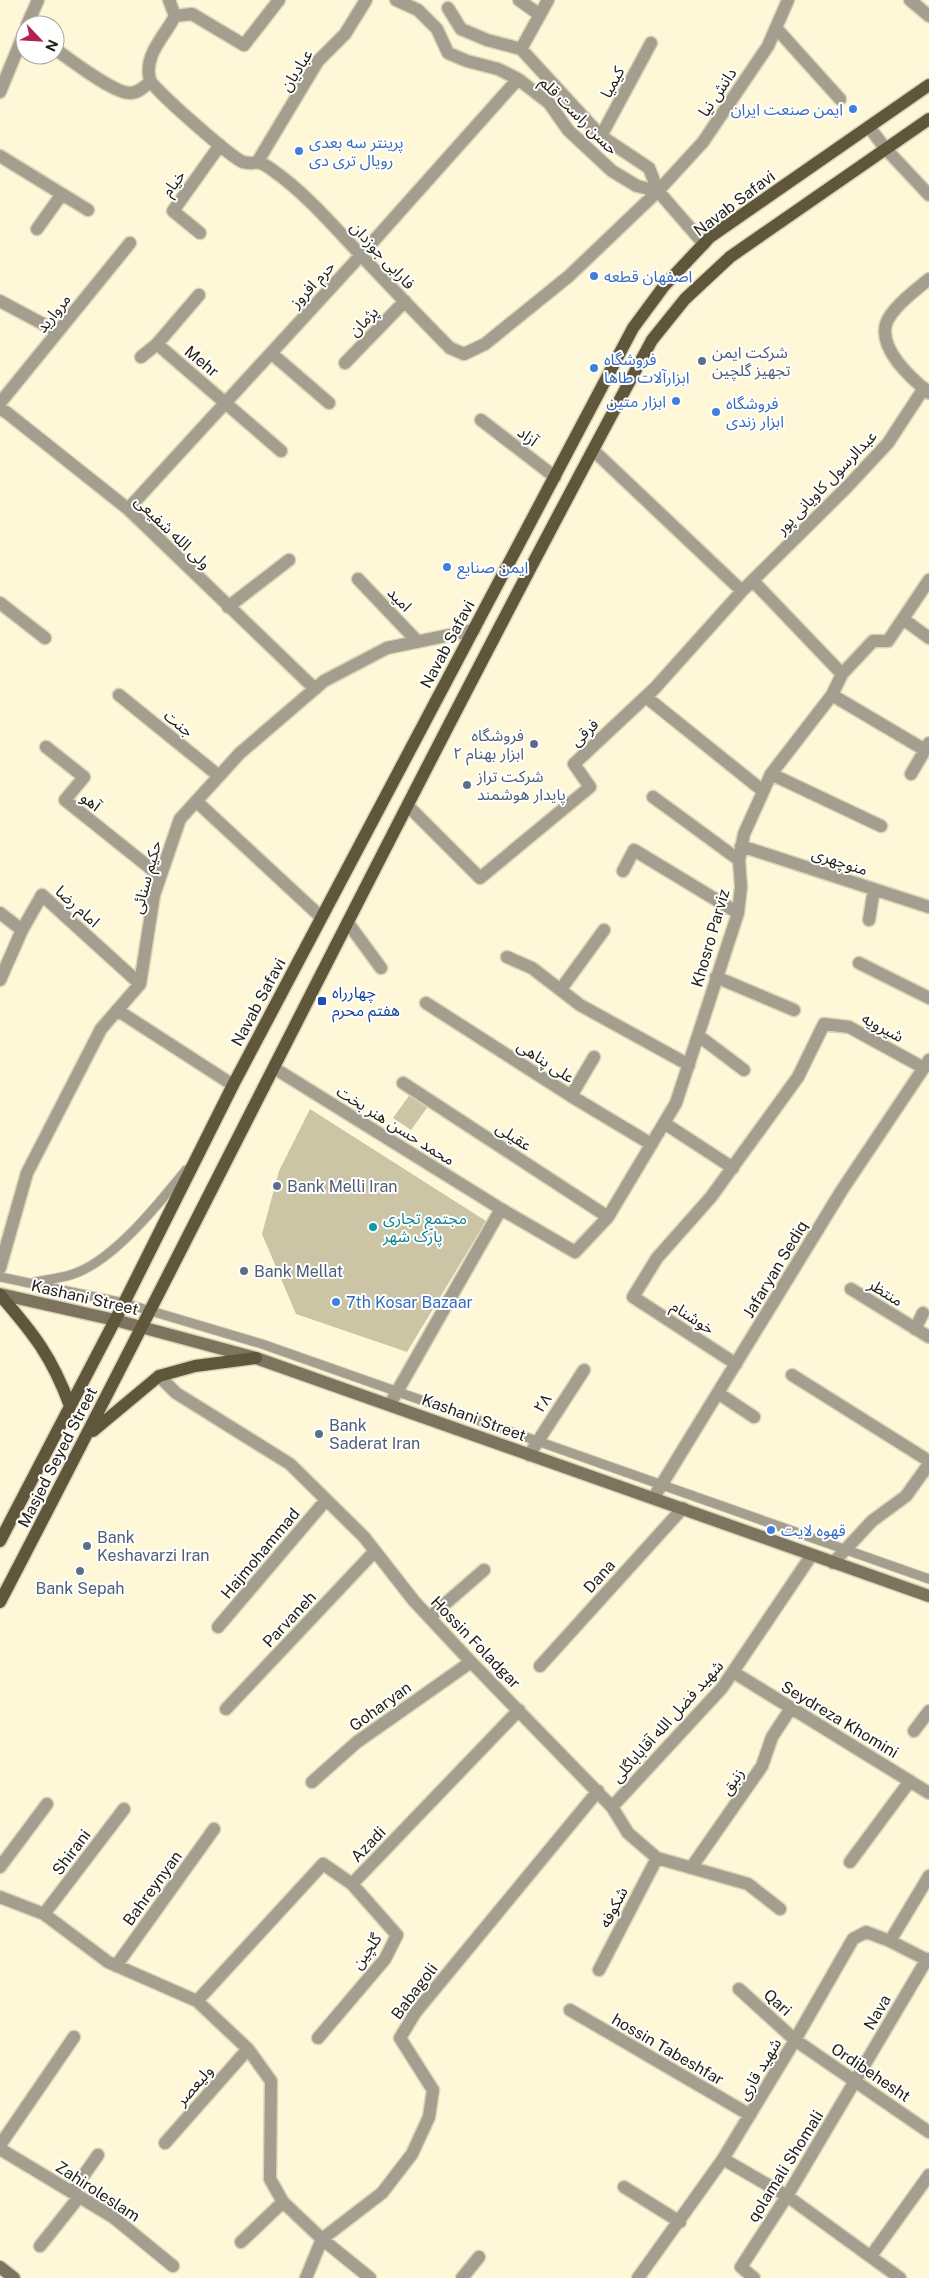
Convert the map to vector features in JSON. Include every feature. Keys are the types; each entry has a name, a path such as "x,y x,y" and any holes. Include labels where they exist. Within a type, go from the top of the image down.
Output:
{"main road":[{"name":"Navab Safavi","path":"115,1320 233,1085 633,328 664,286 710,237 929,85"},
{"path":"143,1328 408,806 652,340 685,300 730,257 929,119"},
{"path":"0,1295 35,1335 58,1373 70,1406"},
{"name":"Kashani Street","path":"0,1295 115,1320 256,1358 654,1497 812,1556 929,1596"},
{"name":"Masjed Seyed Street","path":"0,1541 115,1320"},
{"name":"Masjed Seyed Street","path":"0,1602 143,1328"},
{"path":"85,1438 128,1400 160,1376 195,1366 256,1358"},
{"path":"0,2267 14,2278"}],"street":[{"path":"31,15 38,0"},
{"path":"65,56 109,85 129,93 139,91 150,82 148,65 156,45 167,32 175,16 169,0"},
{"path":"175,16 192,14 244,45 279,0"},
{"name":"عبادیان","path":"258,161 318,61 345,34 366,0"},
{"name":"حسن راست قلم","path":"396,0 418,10 437,29 448,53 467,61 498,69 518,79 549,103 568,130 612,171 637,186 658,191"},
{"path":"519,0 540,15"},
{"path":"448,8 461,29 486,40 520,49 548,0"},
{"name":"دانش نیا","path":"658,191 703,142 768,46 788,0"},
{"path":"910,0 929,16"},
{"path":"776,28 840,99"},
{"name":"کیمیا","path":"601,136 651,44"},
{"name":"حسن راست قلم","path":"520,49 542,75 601,136 649,168 658,191"},
{"path":"0,92 15,55"},
{"name":"حرم افروز","path":"128,509 361,255 518,79"},
{"name":"فارابی جوزدان","path":"150,82 220,145 243,162 258,161 272,170 322,214 450,348 464,354 485,344 569,276 658,191"},
{"path":"869,127 885,148 929,195"},
{"name":"خیام","path":"200,233 173,211 220,145"},
{"path":"0,156 88,210"},
{"path":"658,191 704,244"},
{"path":"37,228 62,194"},
{"name":"مروارید","path":"0,403 130,243"},
{"path":"926,390 901,365 886,343 886,323 904,301 929,279"},
{"path":"141,358 157,344 199,295"},
{"path":"0,301 58,332"},
{"name":"پژمان","path":"345,363 405,301"},
{"name":"Mehr","path":"157,344 226,402 280,451"},
{"path":"271,353 329,403"},
{"name":"عبدالرسول کاویانی پور","path":"742,591 847,487 888,442 926,390"},
{"name":"ولی الله شفیعی","path":"0,409 128,509 315,689"},
{"name":"آزاد","path":"481,420 555,477"},
{"path":"593,450 742,591"},
{"path":"228,607 289,560"},
{"name":"امید","path":"358,579 418,642"},
{"path":"753,580 842,674"},
{"name":"Khosro Parviz","path":"501,1209 575,1252 608,1217 676,1104 738,913 741,887 739,860 744,834 771,774 832,696 842,674 873,641 888,640 929,580"},
{"name":"فرقی","path":"408,806 480,878 590,787 574,764 646,697 742,591"},
{"path":"0,603 45,638"},
{"path":"903,619 929,638"},
{"name":"حکیم سنائی","path":"140,984 154,895 180,818 240,753 324,681 387,648 474,630"},
{"name":"جنت","path":"119,695 219,776"},
{"path":"832,696 927,746 911,774"},
{"path":"646,697 763,791"},
{"name":"آهو","path":"46,747 84,777 65,800 160,876"},
{"path":"771,774 880,826"},
{"path":"653,797 739,860"},
{"path":"196,801 321,917"},
{"name":"منوچهری","path":"741,846 929,907"},
{"path":"623,871 634,850 738,913"},
{"path":"869,920 874,889"},
{"name":"امام رضا","path":"1,976 22,930 42,895 140,984"},
{"path":"0,913 22,930"},
{"path":"348,923 381,968"},
{"path":"561,989 604,930"},
{"path":"507,957 532,968 580,1005 689,1065"},
{"path":"859,963 929,998"},
{"path":"716,977 794,1010"},
{"path":"0,1268 27,1173 102,1029 140,984"},
{"name":"علی پناهی","path":"426,1003 570,1096 651,1144"},
{"path":"117,1010 233,1085"},
{"name":"شیرویه","path":"733,1168 798,1077 824,1024 849,1027 926,1064"},
{"path":"699,1036 744,1070"},
{"path":"570,1096 594,1057"},
{"name":"Jafaryan Sediq","path":"654,1497 842,1190 926,1064"},
{"name":"محمد حسن هنر بخت","path":"274,1068 501,1209"},
{"name":"عقیلی","path":"403,1083 608,1217"},
{"path":"664,1122 733,1168"},
{"name":"خوشنام","path":"733,1168 711,1197 657,1258 633,1298 736,1364"},
{"path":"390,1404 501,1209"},
{"name":"منتظر","path":"851,1289 929,1337"},
{"path":"914,1329 923,1313"},
{"name":"۲۸","path":"529,1454 584,1370"},
{"path":"792,1375 929,1462 906,1496 872,1522 833,1563"},
{"name":"Hossin Foladgar","path":"160,1376 176,1393 290,1464 375,1551 430,1617 471,1662 598,1791 612,1807 628,1833 657,1858 748,1884 780,1909"},
{"path":"718,1393 754,1417"},
{"name":"Hajmohammad","path":"218,1627 326,1500"},
{"name":"Dana","path":"540,1666 683,1508"},
{"name":"Parvaneh","path":"226,1709 375,1551"},
{"name":"شهید فضل الله آقاباباگلی","path":"612,1807 722,1688 812,1556"},
{"path":"430,1617 484,1570"},
{"name":"Goharyan","path":"312,1782 357,1742 471,1662"},
{"name":"Seydreza Khomini","path":"733,1672 929,1793"},
{"name":"زنبق","path":"692,1868 762,1766 772,1737 790,1708"},
{"name":"Azadi","path":"197,2001 322,1864 352,1884 519,1710"},
{"path":"914,1731 929,1711"},
{"path":"850,1862 910,1781"},
{"name":"Babagoli","path":"323,2238 382,2193 412,2154 428,2117 433,2090 400,2038 405,2029 415,2013 598,1791"},
{"path":"0,1867 47,1804"},
{"name":"Shirani","path":"44,1914 124,1809"},
{"name":"Bahreynyan","path":"116,1966 214,1829"},
{"name":"شکوفه","path":"599,1970 657,1858"},
{"path":"890,1941 929,1876"},
{"name":"گلچین","path":"318,2038 384,1959 397,1935 352,1884"},
{"path":"0,1898 44,1914 116,1966 197,2001 247,2050 271,2081 270,2179 283,2202 370,2278"},
{"name":"شهید قاری","path":"638,2278 680,2222 723,2159 853,1939 866,1932 890,1941 928,1960"},
{"name":"Nava","path":"856,2081 928,1960"},
{"name":"Qari","path":"739,1989 795,2040"},
{"name":"hossin Tabeshfar","path":"570,2010 750,2115"},
{"path":"0,2145 74,2037"},
{"name":"Ordibehesht","path":"795,2040 929,2132"},
{"name":"ولیعصر","path":"166,2143 247,2050"},
{"name":"qolamali Shomali","path":"754,2278 741,2267 787,2196 856,2081"},
{"name":"Zahiroleslam","path":"0,2149 113,2217 173,2266"},
{"path":"40,2246 76,2194 98,2155"},
{"path":"723,2159 787,2196 900,2278"},
{"path":"871,2256 929,2175"},
{"path":"624,2187 680,2222"},
{"path":"241,2242 283,2202"},
{"path":"306,2278 323,2238"},
{"path":"462,2278 479,2257"}],"lane":[{"path":"29,1283 77,1273 104,1256 149,1216 198,1156"},
{"path":"0,1277 152,1310 262,1344 398,1390 929,1579"}],"building":[{"path":"411,1093 429,1105 411,1130 393,1118"},
{"name":"مجتمع تجاری پارک شهر","path":"310,1109 486,1221 407,1352 296,1314 262,1234 279,1171"}],"place":[{"name":"ایمن صنعت ایران","path":"853,109"},
{"name":"پرینتر سه بعدی رویال تری دی","path":"299,151"},
{"name":"اصفهان قطعه","path":"594,276"},
{"name":"شرکت ایمن تجهیز گلچین","path":"702,361"},
{"name":"فروشگاه ابزارآلات طاها","path":"594,368"},
{"name":"ابزار متین","path":"676,401"},
{"name":"فروشگاه ابزار زندی","path":"716,412"},
{"name":"ایمن صنایع","path":"447,567"},
{"name":"فروشگاه ابزار بهنام ۲","path":"534,744"},
{"name":"شرکت تراز پایدار هوشمند","path":"467,785"},
{"name":"چهارراه هفتم محرم","path":"322,1001"},
{"name":"Bank Melli Iran","path":"277,1186"},
{"name":"مجتمع تجاری پارک شهر","path":"373,1227"},
{"name":"Bank Mellat","path":"244,1271"},
{"name":"7th Kosar Bazaar","path":"336,1302"},
{"name":"Bank Saderat Iran","path":"319,1434"},
{"name":"قهوه لایت","path":"771,1530"},
{"name":"Bank Keshavarzi Iran","path":"87,1546"},
{"name":"Bank Sepah","path":"80,1571"}]}
